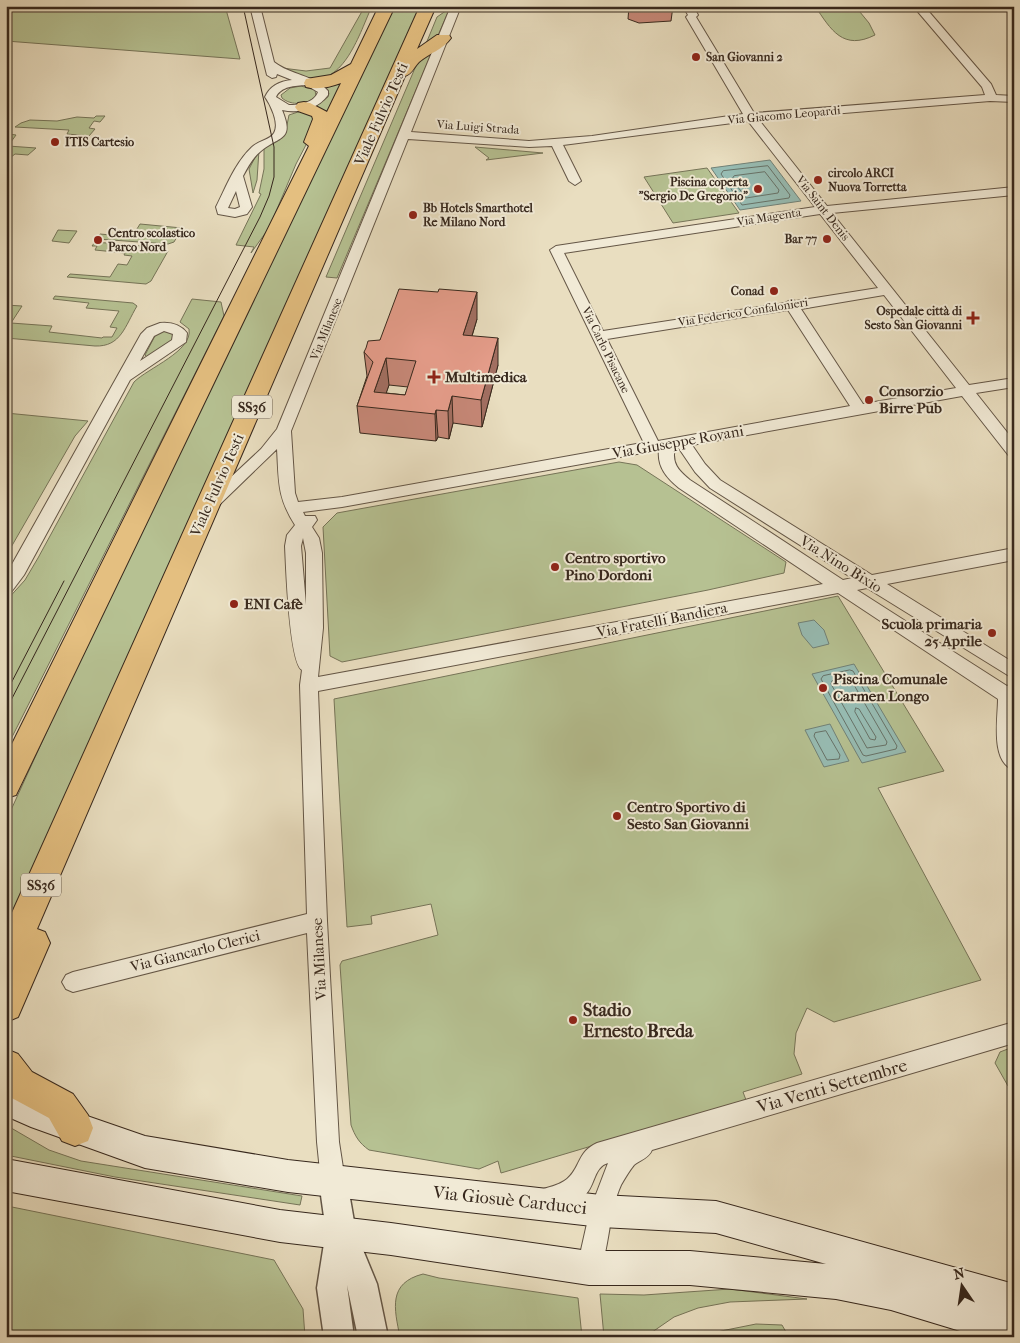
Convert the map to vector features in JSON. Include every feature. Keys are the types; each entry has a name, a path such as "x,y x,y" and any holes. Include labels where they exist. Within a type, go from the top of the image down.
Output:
{"main road":[{"path":"6,786 387,6"},
{"name":"Viale Fulvio Testi","path":"6,963 76,808 428,6"},
{"path":"416,33 433,15 450,6"},
{"path":"396,81 414,58 442,38"},
{"path":"309,83 335,81 344,77 358,66"},
{"path":"301,107 319,113 322,119 303,165 302,177"},
{"path":"6,1006 78,842 76,808"},
{"path":"6,1066 20,1084 61,1106 75,1128"},
{"name":"Via Giosuè Carducci","path":"6,1099 31,1112 145,1152 288,1176 601,1211 716,1217 1014,1301"},
{"path":"6,1175 280,1226 589,1268 690,1268 836,1282 891,1293 1014,1330"}],"street":[{"path":"236,181 256,149 279,136 282,129 273,96 270,64 255,6"},
{"name":"Viale Fulvio Testi","path":"405,135 456,6"},
{"path":"918,6 987,86 991,94 990,98"},
{"name":"Via Saint Denis","path":"686,11 751,118 1014,452"},
{"path":"270,64 285,75 320,87 323,91 319,101 291,110 280,119"},
{"path":"273,96 286,84 309,83"},
{"path":"273,96 282,106 301,107"},
{"name":"Via Giacomo Leopardi","path":"552,142 592,139 751,118 990,98 1014,99"},
{"name":"Via Luigi Strada","path":"405,135 528,144 552,142"},
{"name":"Via Milanese","path":"373,1337 362,1284 340,1233 328,1142 317,920 309,684 298,629 293,546 295,535 302,526 292,508 287,493 284,431 405,135"},
{"path":"552,142 575,181"},
{"name":"Via Magenta","path":"556,250 824,209 1014,191"},
{"name":"Via Carlo Pisacane","path":"556,250 651,442 646,448"},
{"name":"Via Federico Confalonieri","path":"599,336 791,304 887,291"},
{"path":"791,304 860,410"},
{"path":"6,587 18,571 124,378"},
{"name":"Via Giuseppe Rovani","path":"292,508 342,502 1014,382"},
{"path":"208,507 266,453 284,431"},
{"path":"670,472 664,455 675,443"},
{"name":"Via Nino Bixio","path":"675,443 715,484 868,582 1014,672"},
{"name":"Via Nino Bixio","path":"646,448 652,462 670,472 698,494 839,587 1012,695 1010,757"},
{"path":"698,494 715,484"},
{"name":"Via Giuseppe Rovani","path":"302,526 314,516 342,502"},
{"name":"Via Fratelli Bandiera","path":"309,684 333,682 1014,554"},
{"name":"Via Nino Bixio","path":"790,596 803,574 799,560"},
{"name":"Via Giancarlo Clerici","path":"73,982 317,920"},
{"name":"Via Venti Settembre","path":"526,1202 558,1196 574,1188 582,1180 588,1163 597,1155 1014,1032"},
{"name":"Via Venti Settembre","path":"589,1268 601,1211 617,1170 626,1158 651,1140"},
{"name":"Via Milanese","path":"339,1337 332,1288 340,1233"}],"green space":[{"path":"6,6 225,6 240,59 6,41"},
{"path":"365,6 372,6 356,43 341,66 331,74 320,79 307,78 282,68 306,71 330,68"},
{"path":"393,6 422,6 6,933 6,821 94,628"},
{"path":"815,6 855,6 869,23 875,35 854,41 839,36"},
{"path":"450,8 436,40 423,51 437,17"},
{"path":"432,52 337,278 326,277 418,61"},
{"path":"342,82 327,113 315,107 328,97 329,93 323,86"},
{"path":"301,86 315,90 316,96 304,103 290,102 282,98 281,95 290,88"},
{"path":"304,110 319,120 296,164 269,228 251,253 254,247 236,245 261,194 259,193 264,169 264,148 285,135 289,115"},
{"path":"96,116 105,116 100,122 94,121 89,128 95,129 89,136 67,134 69,130 15,127 30,120 57,121 77,117 94,118"},
{"path":"9,134 16,135 8,146 36,148 28,155 15,154 6,161 6,138"},
{"path":"475,147 543,153 486,160 489,158"},
{"path":"259,150 257,180 253,193 249,169"},
{"path":"707,168 739,213 673,223 644,177"},
{"path":"140,224 182,228 174,242 168,244 97,239 100,234 132,237"},
{"path":"58,230 77,231 69,243 52,241"},
{"path":"95,242 163,248 168,251 151,281 146,284 67,277 70,274 110,277 118,264 127,265 132,256 124,255 125,253 95,250 97,246 92,246"},
{"path":"55,296 133,303 137,306 117,339 104,345 95,346 6,338 6,305 22,306 11,323 52,326 49,332 102,338 112,337 117,328 110,327 119,311 86,308 89,303 53,299"},
{"path":"192,299 221,302 224,316 6,749 6,601 25,580 38,558 134,382 184,345 189,329 180,322"},
{"path":"163,331 173,333 174,337 171,342 147,357 145,355 156,334"},
{"path":"6,413 88,421 75,436 6,556"},
{"name":"Centro sportivo Pino Dordoni","path":"619,462 637,465 786,562 784,573 708,590 342,662 330,656 323,527 337,513"},
{"path":"838,596 944,771 878,788 981,980 834,1022 807,1008 796,1033 794,1054 802,1074 743,1092 746,1100 501,1173 498,1161 479,1169 369,1150 358,1139 351,1125 340,965 342,961 438,935 431,904 371,916 372,924 347,927 334,699"},
{"path":"1013,1047 1014,1084 1008,1086 995,1063 1000,1052"},
{"path":"6,1125 49,1150 81,1161 302,1196 300,1205 115,1177 6,1155"},
{"path":"7,1206 274,1260 303,1309 305,1337 6,1337"},
{"path":"423,1274 439,1278 578,1298 582,1337 400,1337 395,1307 396,1298 404,1284 412,1278"},
{"path":"730,1289 807,1299 730,1302 698,1308 674,1317 645,1337 604,1337 600,1294 644,1295"},
{"path":"756,1324 782,1325 786,1332 786,1337 707,1337 721,1331"}],"water":[{"name":"Piscina coperta \"Sergio De Gregorio\"","path":"770,160 801,201 740,210 711,168"},
{"path":"814,620 824,630 829,644 813,648 802,635 798,623"},
{"path":"854,664 906,752 862,763 812,674"},
{"path":"830,724 849,761 824,767 805,730"}],"building":[{"path":"399,289 438,292 439,289 477,292 463,335 498,338 481,400 452,396 448,411 436,410 435,414 357,406 373,362 364,352 368,341 380,340","holes":["386,358 416,361 405,395 374,392"]}],"tram line":[{"path":"6,710 260,217 269,196 274,177 274,147 243,6"},
{"path":"6,693 64,581"}],"place":[{"name":"San Giovanni 2","path":"696,57"},
{"name":"ITIS Cartesio","path":"55,142"},
{"name":"circolo ARCI Nuova Torretta","path":"818,180"},
{"name":"Piscina coperta \"Sergio De Gregorio\"","path":"758,189"},
{"name":"Bb Hotels Smarthotel Re Milano Nord","path":"413,215"},
{"name":"Bar 77","path":"827,239"},
{"name":"Centro scolastico Parco Nord","path":"98,240"},
{"name":"Conad","path":"774,291"},
{"name":"Ospedale città di Sesto San Giovanni","path":"973,318"},
{"name":"Multimedica","path":"434,377"},
{"name":"Consorzio Birre Pub","path":"869,400"},
{"name":"Centro sportivo Pino Dordoni","path":"555,567"},
{"name":"ENI Cafè","path":"234,604"},
{"name":"Scuola primaria 25 Aprile","path":"992,633"},
{"name":"Piscina Comunale Carmen Longo","path":"823,688"},
{"name":"Centro Sportivo di Sesto San Giovanni","path":"617,816"},
{"name":"Stadio Ernesto Breda","path":"573,1020"}]}
